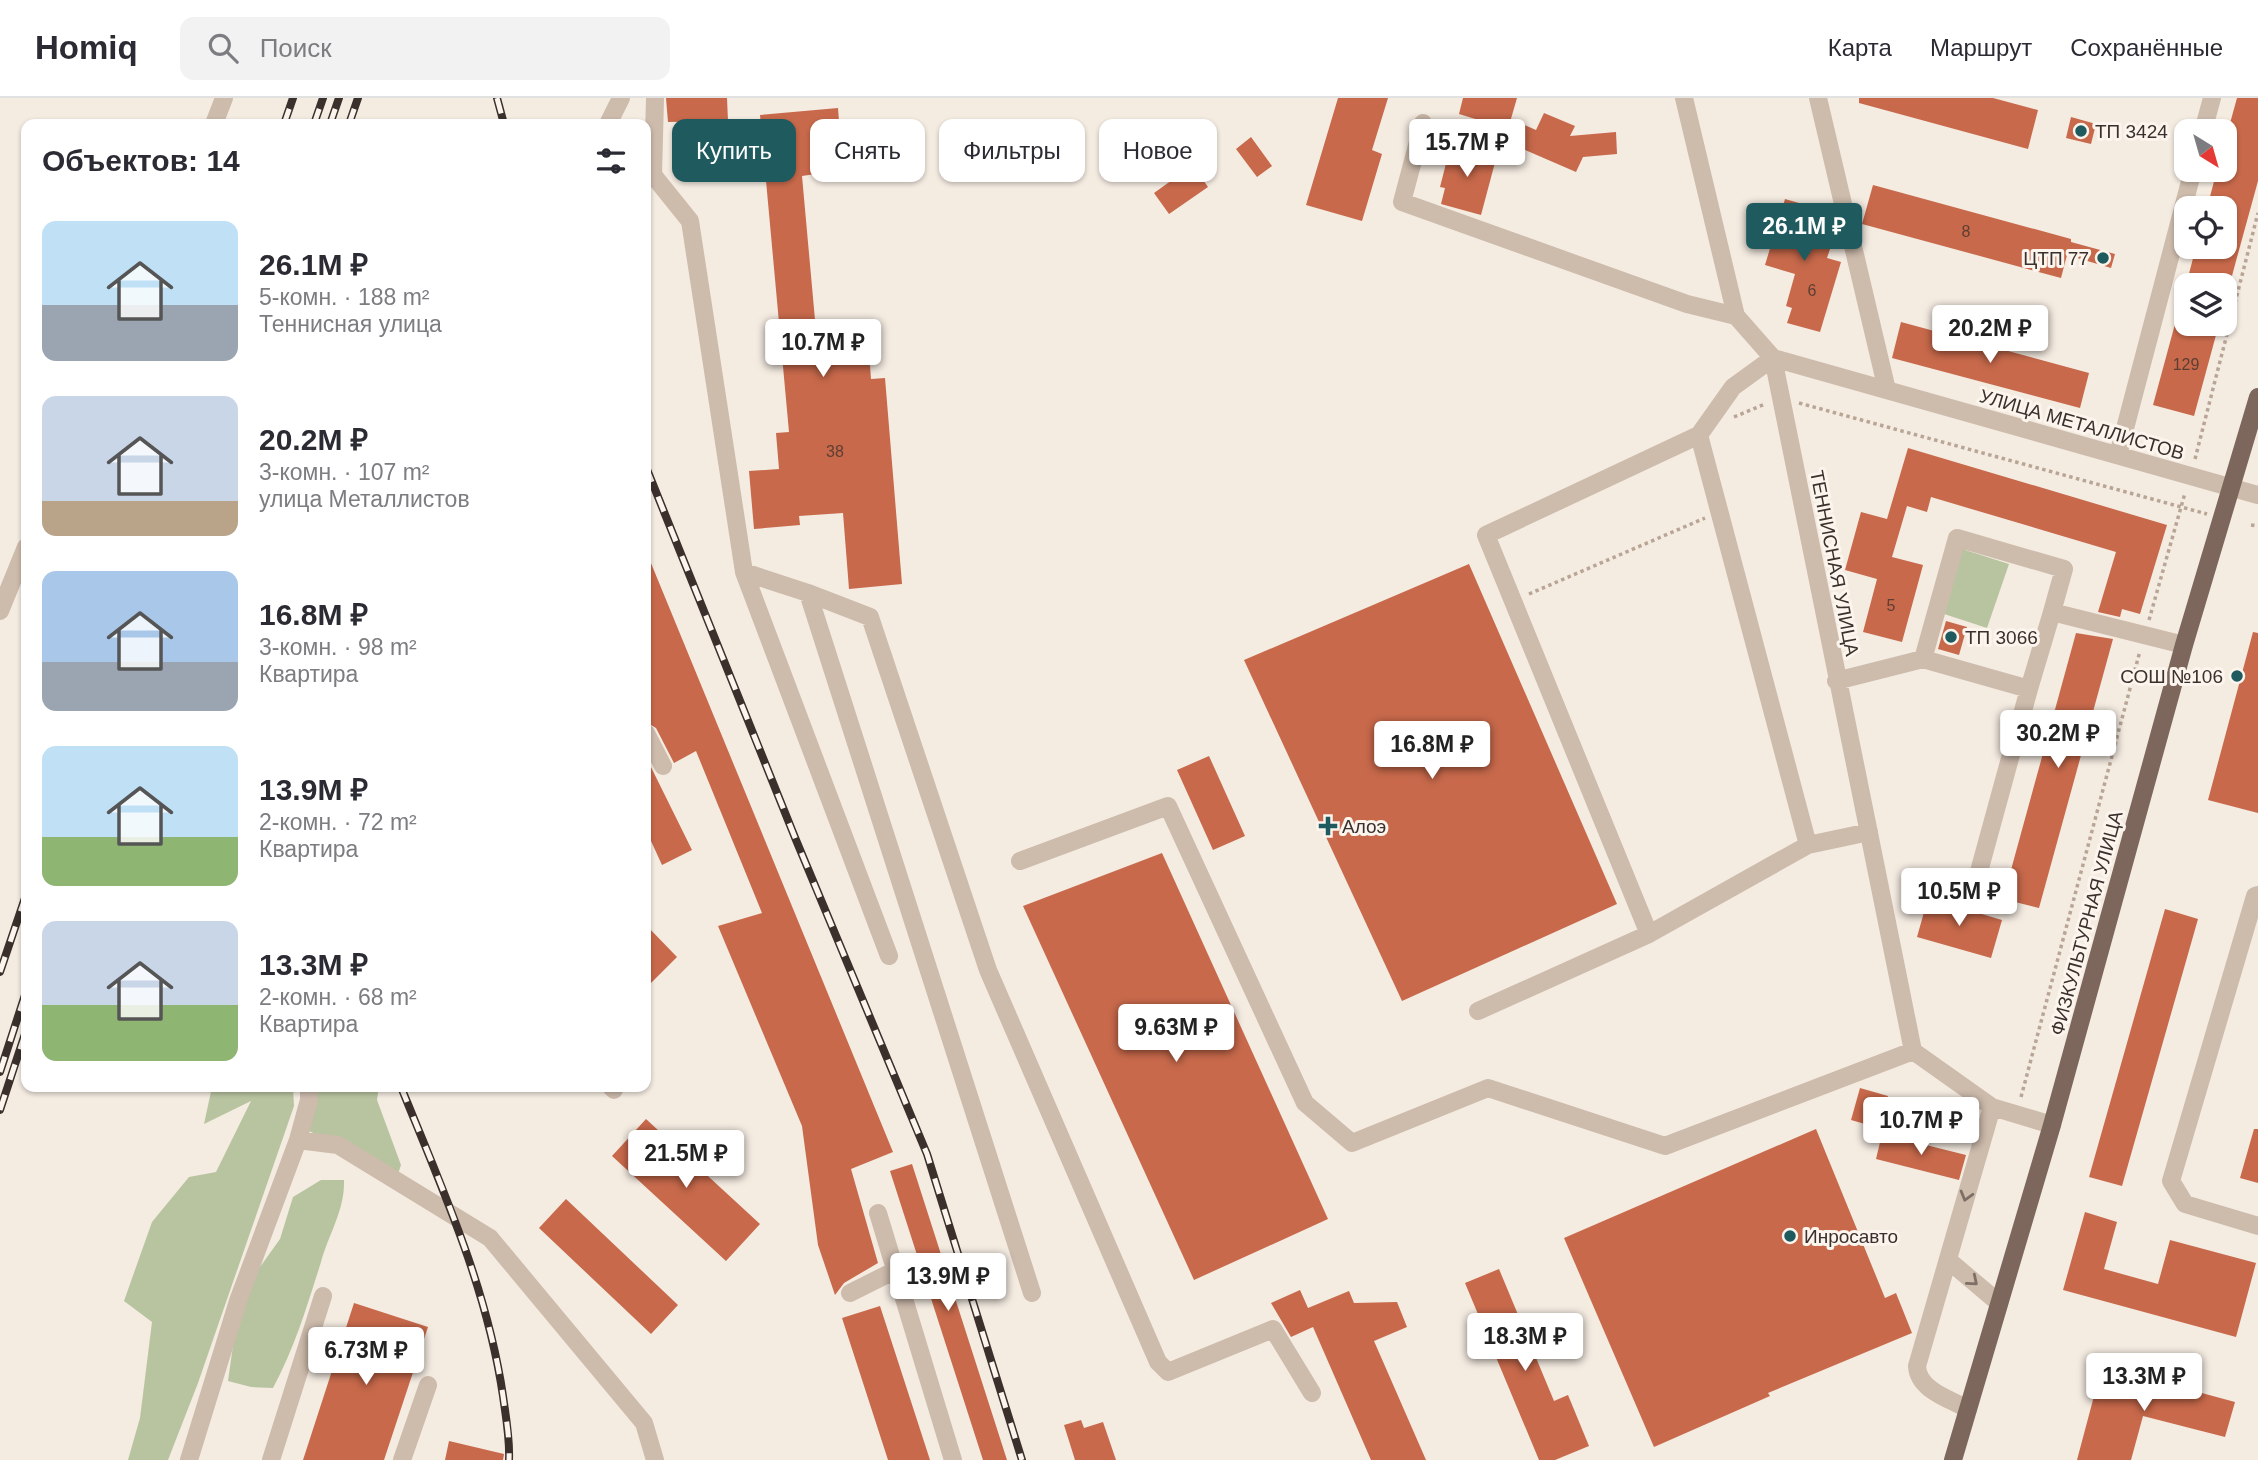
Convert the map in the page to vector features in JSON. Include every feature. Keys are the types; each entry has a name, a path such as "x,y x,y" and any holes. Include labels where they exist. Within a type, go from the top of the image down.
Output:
{"main road":[{"name":"ФИЗКУЛЬТУРНАЯ УЛИЦА","path":"1953,1460 2052,1125 2184,645 2258,397"}],"street":[{"path":"216,119 225,98"},
{"path":"610,119 621,98"},
{"path":"655,98 653,175 690,221 744,572 889,956"},
{"path":"1650,934 1486,535 1699,435 1733,387 1773,358 1736,316 1684,98"},
{"path":"1818,98 1886,390"},
{"path":"2206,119 2212,98"},
{"path":"1423,123 1402,202 1687,304 1736,316"},
{"path":"2118,456 2190,182"},
{"name":"УЛИЦА МЕТАЛЛИСТОВ","path":"1773,358 2258,495"},
{"name":"ТЕННИСНАЯ УЛИЦА","path":"1773,358 1836,681 1913,1051"},
{"path":"1699,435 1808,845"},
{"path":"1923,659 1957,538 2064,569 1972,897"},
{"path":"0,611 21,559"},
{"path":"744,572 870,617 988,970 1158,1362 1168,1372 1273,1329 1312,1393"},
{"path":"808,593 1032,1293"},
{"path":"2052,612 2184,645"},
{"path":"1836,681 1923,659 2029,689"},
{"path":"651,743 663,766"},
{"path":"1020,861 1168,806 1305,1103 1352,1143 1488,1088 1665,1146 1913,1051 1992,1107 2052,1125"},
{"path":"1478,1012 1650,934 1808,845 1869,832"},
{"path":"2258,895 2255,897 2171,1181 2185,1204 2258,1226"},
{"path":"190,1460 238,1301 298,1140 309,1092"},
{"path":"1968,1409 1924,1385 1918,1377 1917,1366 1992,1107"},
{"path":"298,1140 338,1145 490,1238 644,1423 655,1460"},
{"path":"878,1213 953,1460"},
{"path":"1948,1260 1999,1303"},
{"path":"850,1293 896,1270"},
{"path":"271,1460 323,1296"},
{"path":"402,1460 428,1385"}],"path":[{"path":"2016,1114 2144,635 2190,476 2258,213"},
{"path":"1729,419 1781,398 2213,515"},
{"path":"1514,601 1720,512"},
{"path":"2251,525 2258,526"}],"green space":[{"path":"1962,549 2009,564 1987,628 1941,613"},
{"path":"211,1092 293,1092 294,1106 198,1383 168,1460 128,1460 140,1418 152,1322 124,1301 152,1222 189,1177 216,1172 251,1101 204,1124"},
{"path":"314,1092 378,1092 377,1100 401,1165 398,1174 307,1130"},
{"path":"321,1180 344,1180 342,1201 300,1326 281,1373 273,1388 251,1387 228,1381 240,1295 280,1239 293,1197"}],"building":[{"path":"666,98 727,98 728,119 672,119 672,122 668,122"},
{"path":"1338,98 1388,98 1372,150 1382,154 1362,221 1306,205"},
{"path":"1463,98 1517,98 1508,129 1459,114"},
{"path":"1859,98 1993,98 2038,110 2028,149 1859,103"},
{"path":"2237,98 2258,98 2258,181 2237,258 2237,196 2210,196 2214,182 2237,182 2237,119 2231,119"},
{"path":"838,108 839,119 810,119 810,175 802,176 817,342 868,338 871,379 885,378 902,584 849,589 843,513 799,516 800,525 754,529 749,471 779,469 776,433 789,432 766,182 796,182 796,119 760,119 760,115"},
{"path":"1544,113 1575,126 1570,136 1616,132 1617,154 1583,157 1576,172 1511,144 1520,123 1536,130"},
{"name":"ТП 3424","path":"2071,117 2096,124 2091,144 2066,138"},
{"path":"1251,137 1272,166 1257,177 1236,149"},
{"path":"1451,144 1497,155 1481,215 1441,204 1445,188 1440,187"},
{"path":"1169,182 1205,182 1208,187 1169,214 1154,193"},
{"path":"1873,185 2071,239 2071,242 2115,254 2111,268 2067,255 2061,278 1862,224"},
{"path":"1785,199 1827,211 1816,245 1830,249 1827,258 1841,262 1820,332 1787,323 1792,308 1786,306 1795,274 1765,265"},
{"path":"2193,259 2237,259 2233,273 2189,273"},
{"path":"1901,322 2089,373 2080,408 1892,358"},
{"path":"2174,328 2174,336 2216,336 2194,416 2153,405"},
{"path":"1908,448 2167,525 2140,614 2122,609 2120,617 2098,612 2116,552 1931,497 1927,512 1907,506 1892,557 1923,565 1902,642 1863,632 1877,579 1845,570 1861,512 1887,519"},
{"path":"651,563 893,1152 851,1169 878,1263 844,1283 835,1295 818,1245 802,1126 718,926 762,913 696,751 674,763 656,728 651,725"},
{"path":"1469,564 1617,904 1402,1001 1244,660"},
{"name":"ТП 3066","path":"1946,621 1967,627 1959,655 1938,649"},
{"path":"2253,632 2258,633 2258,813 2208,800"},
{"path":"2076,633 2113,639 2039,908 2003,899"},
{"path":"1209,756 1245,836 1213,850 1177,770"},
{"path":"651,767 692,850 662,865 651,841"},
{"path":"1162,853 1328,1219 1194,1280 1023,906"},
{"path":"1928,898 2002,920 1991,958 1917,937"},
{"path":"2165,909 2198,919 2122,1186 2089,1177"},
{"path":"651,930 677,957 651,983"},
{"path":"1860,1088 1888,1096 1879,1128 1851,1120"},
{"path":"646,1119 760,1224 726,1261 612,1156"},
{"path":"1816,1129 1885,1298 1896,1293 1912,1333 1768,1393 1770,1396 1654,1447 1564,1238"},
{"path":"2254,1129 2258,1129 2258,1183 2240,1178"},
{"path":"1882,1134 1966,1155 1959,1180 1876,1159"},
{"path":"912,1164 1007,1460 983,1460 890,1171"},
{"path":"566,1199 678,1305 651,1334 539,1228"},
{"path":"2085,1212 2117,1222 2104,1269 2158,1284 2170,1240 2256,1263 2236,1337 2063,1290"},
{"path":"1499,1269 1554,1401 1568,1395 1589,1446 1555,1460 1539,1460 1465,1283"},
{"path":"1300,1290 1308,1308 1349,1291 1354,1303 1397,1302 1407,1327 1374,1341 1426,1460 1371,1460 1313,1327 1291,1337 1271,1303"},
{"path":"354,1303 428,1327 384,1460 303,1460"},
{"path":"880,1306 930,1460 888,1460 842,1318"},
{"path":"2102,1366 2235,1402 2225,1437 2143,1416 2131,1460 2077,1460"},
{"path":"1081,1420 1084,1428 1103,1422 1116,1460 1075,1460 1064,1425"},
{"path":"449,1441 504,1454 503,1460 445,1460"}],"railway":[{"path":"286,119 293,98"},
{"path":"316,119 323,98"},
{"path":"332,119 339,98"},
{"path":"351,119 358,98"},
{"path":"497,98 503,119"},
{"path":"651,479 796,840 927,1154 1022,1460"},
{"path":"0,972 21,910"},
{"path":"0,1072 21,1007"},
{"path":"0,1110 21,1046"},
{"path":"403,1092 475,1277 496,1356 509,1460"}],"place":[{"name":"ТП 3424","path":"2081,131"},
{"name":"ЦТП 77","path":"2103,258"},
{"name":"ТП 3066","path":"1951,637"},
{"name":"СОШ №106","path":"2237,676"},
{"name":"Алоэ","path":"1328,826"},
{"name":"Инросавто","path":"1790,1236"}]}
